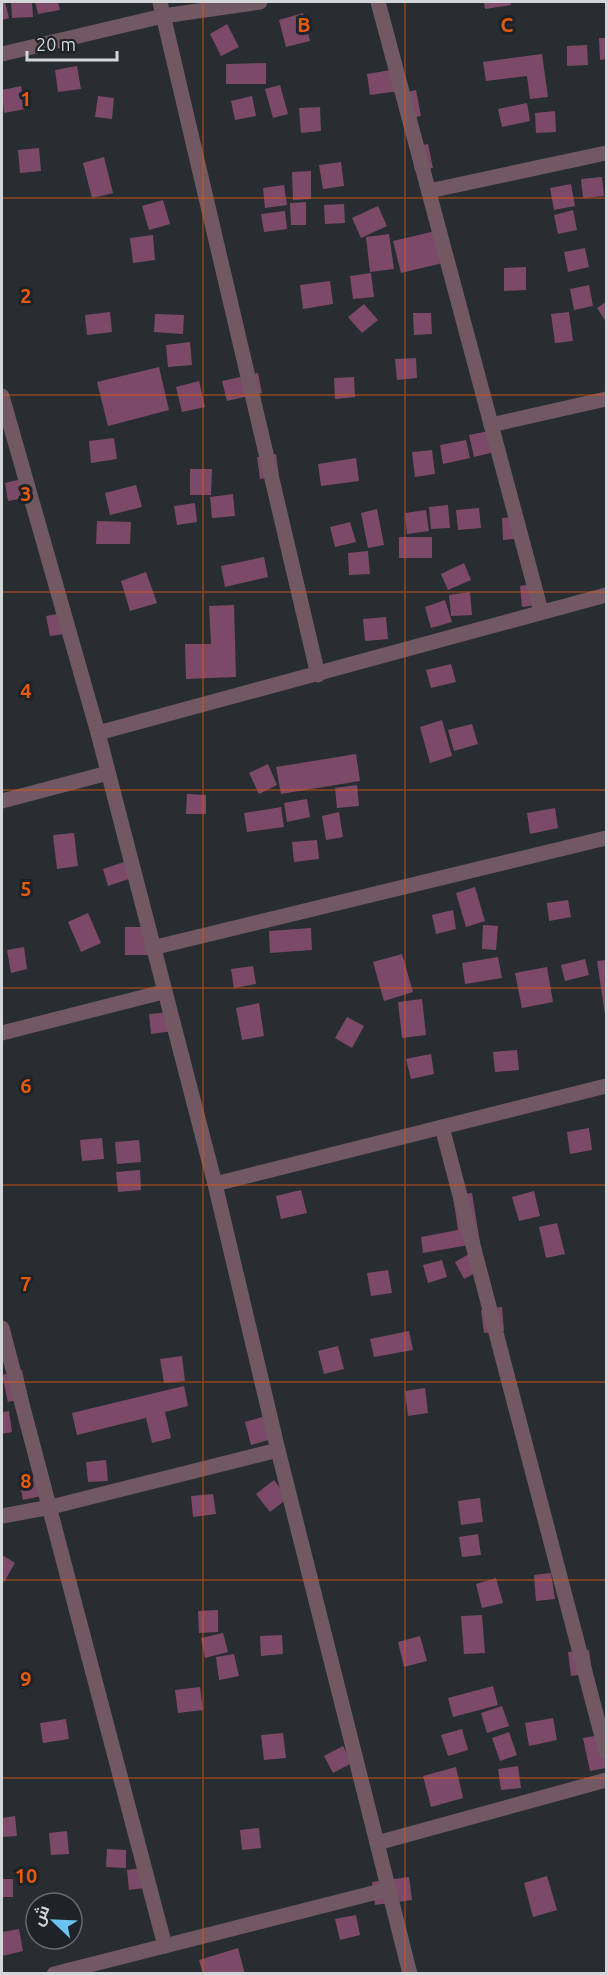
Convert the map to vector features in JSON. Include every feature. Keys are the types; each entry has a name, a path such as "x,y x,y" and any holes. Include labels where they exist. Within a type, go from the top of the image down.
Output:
{"street":[{"path":"2,54 161,9 260,2"},
{"path":"378,2 541,611"},
{"path":"161,9 318,675"},
{"path":"429,191 606,153"},
{"path":"2,396 98,733 163,992 215,1184 278,1450 410,1974"},
{"path":"491,425 606,399"},
{"path":"98,733 606,595"},
{"path":"2,801 108,773"},
{"path":"152,948 606,838"},
{"path":"2,1033 163,992"},
{"path":"215,1184 606,1086"},
{"path":"442,1127 606,1752"},
{"path":"2,1328 165,1946"},
{"path":"2,1516 51,1507 278,1450"},
{"path":"377,1843 606,1780"},
{"path":"54,1974 389,1889"}],"building":[{"path":"2,2 5,2 9,18 2,20"},
{"path":"11,2 32,2 33,17 12,18"},
{"path":"35,2 58,2 60,10 38,14"},
{"path":"484,2 510,2 511,5 485,9"},
{"path":"303,13 310,41 286,47 279,20"},
{"path":"227,24 239,47 221,56 210,34"},
{"path":"599,38 606,38 606,59 600,60"},
{"path":"587,45 588,65 567,66 567,46"},
{"path":"542,54 548,97 530,99 527,76 486,81 483,62"},
{"path":"266,63 266,84 226,84 226,64"},
{"path":"77,66 81,89 58,92 55,70"},
{"path":"396,69 399,91 370,95 367,74"},
{"path":"280,85 288,114 273,118 265,89"},
{"path":"21,86 25,109 4,113 2,90"},
{"path":"416,90 421,116 402,120 396,95"},
{"path":"98,96 114,98 112,119 95,117"},
{"path":"252,96 256,116 235,120 231,101"},
{"path":"527,103 530,121 502,127 498,109"},
{"path":"320,107 321,131 301,133 299,108"},
{"path":"555,111 556,132 536,133 535,113"},
{"path":"428,144 433,168 415,171 410,147"},
{"path":"39,148 41,171 20,173 18,150"},
{"path":"104,157 113,193 92,198 83,163"},
{"path":"341,162 344,186 323,189 319,165"},
{"path":"311,171 311,199 293,200 292,172"},
{"path":"602,177 604,196 583,198 581,179"},
{"path":"571,184 575,206 554,210 550,188"},
{"path":"284,185 287,205 265,208 263,188"},
{"path":"163,200 170,224 149,230 142,206"},
{"path":"306,202 306,225 291,225 290,203"},
{"path":"344,204 345,223 325,224 324,205"},
{"path":"378,206 387,226 361,238 352,218"},
{"path":"573,210 577,230 558,234 554,215"},
{"path":"285,211 287,229 264,232 261,214"},
{"path":"444,229 451,261 401,273 393,241"},
{"path":"389,234 394,269 370,272 366,237"},
{"path":"153,235 155,260 133,263 130,238"},
{"path":"585,248 589,267 568,272 564,252"},
{"path":"526,267 526,290 504,291 504,268"},
{"path":"371,273 374,297 353,299 350,276"},
{"path":"330,281 333,304 303,309 300,285"},
{"path":"589,285 593,306 574,310 570,289"},
{"path":"606,302 606,322 597,308"},
{"path":"364,304 378,320 362,333 348,317"},
{"path":"110,312 112,332 87,335 85,315"},
{"path":"569,312 573,341 555,343 551,314"},
{"path":"413,313 431,313 432,334 414,335"},
{"path":"155,314 184,315 183,334 154,332"},
{"path":"190,342 192,365 168,367 166,345"},
{"path":"416,358 417,378 397,380 395,359"},
{"path":"159,367 169,410 108,426 97,382"},
{"path":"258,373 262,393 227,401 222,381"},
{"path":"354,377 355,397 335,399 334,378"},
{"path":"199,381 205,407 182,412 176,387"},
{"path":"499,429 503,450 474,457 469,435"},
{"path":"114,438 117,459 91,463 89,441"},
{"path":"466,440 470,458 443,464 440,445"},
{"path":"432,450 435,474 415,477 412,452"},
{"path":"276,454 279,476 260,479 257,457"},
{"path":"356,458 359,481 321,486 318,464"},
{"path":"190,469 212,469 211,495 190,495"},
{"path":"26,478 30,497 8,501 5,483"},
{"path":"136,485 142,507 110,515 105,493"},
{"path":"233,494 235,516 212,518 210,497"},
{"path":"195,503 197,522 177,525 174,506"},
{"path":"448,505 450,528 431,529 429,507"},
{"path":"479,508 481,528 458,530 456,510"},
{"path":"377,509 384,545 368,548 361,513"},
{"path":"426,510 429,531 407,534 405,513"},
{"path":"523,516 525,538 503,540 502,518"},
{"path":"97,521 131,522 130,544 96,544"},
{"path":"350,522 356,542 335,547 330,527"},
{"path":"399,537 432,537 432,558 399,558"},
{"path":"368,551 370,574 349,575 348,553"},
{"path":"264,557 268,577 225,587 221,566"},
{"path":"464,563 471,580 448,590 441,574"},
{"path":"146,572 157,603 130,611 121,581"},
{"path":"540,583 543,604 522,607 520,586"},
{"path":"470,592 472,615 451,616 449,595"},
{"path":"445,600 452,622 431,628 425,607"},
{"path":"234,605 236,677 186,679 185,644 211,644 209,606"},
{"path":"68,612 71,633 50,636 46,616"},
{"path":"386,617 388,639 365,641 363,619"},
{"path":"451,664 456,682 431,688 426,670"},
{"path":"442,720 452,756 430,763 420,727"},
{"path":"472,724 478,744 454,751 448,730"},
{"path":"356,754 360,781 281,794 276,767"},
{"path":"268,764 277,785 259,794 249,773"},
{"path":"357,785 359,806 337,808 335,788"},
{"path":"187,794 206,795 206,814 186,814"},
{"path":"307,799 310,817 287,822 284,803"},
{"path":"281,807 284,827 247,832 244,813"},
{"path":"555,808 558,828 530,834 527,813"},
{"path":"339,812 343,837 326,840 322,816"},
{"path":"74,833 78,866 57,869 53,835"},
{"path":"317,840 319,859 294,862 292,842"},
{"path":"124,862 129,879 108,886 103,869"},
{"path":"475,887 485,921 466,927 456,893"},
{"path":"568,900 571,917 549,921 547,903"},
{"path":"453,910 456,929 436,934 432,915"},
{"path":"88,913 101,943 81,952 68,922"},
{"path":"483,925 498,926 496,950 482,949"},
{"path":"125,927 148,927 148,955 125,955"},
{"path":"311,928 312,950 270,953 269,931"},
{"path":"24,947 27,969 11,973 7,950"},
{"path":"402,954 413,992 384,1001 373,962"},
{"path":"498,957 502,978 465,984 462,963"},
{"path":"585,959 589,975 565,981 561,965"},
{"path":"606,960 606,1015 605,1015 597,961"},
{"path":"253,966 256,984 234,988 231,969"},
{"path":"547,967 553,1002 522,1008 515,973"},
{"path":"422,999 426,1035 402,1038 398,1002"},
{"path":"259,1003 264,1036 242,1040 236,1008"},
{"path":"172,1012 174,1031 151,1034 149,1014"},
{"path":"347,1017 364,1026 352,1048 335,1038"},
{"path":"517,1050 519,1070 495,1072 493,1052"},
{"path":"431,1054 434,1074 411,1079 406,1059"},
{"path":"589,1128 592,1150 570,1154 567,1132"},
{"path":"102,1138 104,1159 82,1161 80,1140"},
{"path":"139,1140 141,1162 117,1164 115,1142"},
{"path":"140,1170 141,1190 118,1192 116,1172"},
{"path":"301,1190 307,1213 281,1219 276,1196"},
{"path":"534,1191 540,1216 519,1221 512,1197"},
{"path":"472,1193 480,1243 423,1253 421,1237 458,1230 453,1196"},
{"path":"557,1223 565,1254 546,1258 539,1227"},
{"path":"474,1251 483,1269 464,1279 455,1262"},
{"path":"442,1260 447,1277 428,1283 423,1265"},
{"path":"388,1270 392,1293 371,1296 367,1273"},
{"path":"502,1307 504,1331 484,1333 481,1310"},
{"path":"409,1331 413,1350 374,1357 370,1339"},
{"path":"338,1346 344,1369 324,1374 318,1351"},
{"path":"182,1356 185,1381 164,1383 160,1359"},
{"path":"22,1370 28,1398 8,1402 2,1375"},
{"path":"184,1386 188,1406 165,1412 171,1438 152,1443 146,1418 77,1435 72,1413"},
{"path":"425,1388 428,1413 408,1416 405,1391"},
{"path":"9,1411 12,1432 2,1434 2,1412"},
{"path":"269,1415 275,1438 251,1445 245,1422"},
{"path":"106,1460 108,1481 88,1482 86,1462"},
{"path":"47,1473 51,1494 23,1500 19,1478"},
{"path":"274,1480 288,1498 270,1512 256,1494"},
{"path":"213,1494 216,1514 193,1517 191,1496"},
{"path":"480,1498 483,1522 461,1525 458,1501"},
{"path":"478,1534 481,1555 462,1557 459,1537"},
{"path":"2,1555 15,1563 4,1582 2,1580"},
{"path":"551,1573 555,1599 536,1601 534,1575"},
{"path":"496,1578 503,1603 482,1608 476,1584"},
{"path":"218,1610 218,1632 199,1633 198,1611"},
{"path":"482,1615 485,1653 464,1654 461,1616"},
{"path":"223,1633 228,1652 205,1658 201,1638"},
{"path":"282,1635 283,1654 261,1656 260,1636"},
{"path":"420,1636 427,1661 404,1667 398,1642"},
{"path":"589,1650 592,1673 571,1676 568,1652"},
{"path":"234,1654 239,1676 219,1680 216,1657"},
{"path":"493,1686 498,1705 453,1717 448,1698"},
{"path":"200,1687 203,1710 178,1713 175,1690"},
{"path":"502,1706 509,1726 487,1733 481,1713"},
{"path":"553,1718 557,1740 529,1746 525,1723"},
{"path":"66,1719 69,1739 43,1743 40,1723"},
{"path":"462,1729 468,1750 448,1756 441,1735"},
{"path":"509,1732 517,1755 500,1761 492,1738"},
{"path":"283,1733 286,1758 264,1760 261,1735"},
{"path":"606,1734 606,1768 590,1771 583,1738"},
{"path":"343,1746 352,1763 333,1773 324,1756"},
{"path":"518,1766 521,1788 501,1790 498,1769"},
{"path":"456,1767 463,1798 431,1807 423,1776"},
{"path":"15,1816 17,1836 2,1837 2,1818"},
{"path":"259,1828 261,1848 242,1850 240,1830"},
{"path":"67,1831 69,1854 51,1855 49,1833"},
{"path":"107,1849 126,1850 126,1868 106,1867"},
{"path":"149,1867 152,1887 129,1890 127,1870"},
{"path":"547,1876 557,1910 533,1917 524,1883"},
{"path":"409,1877 412,1900 375,1905 372,1882"},
{"path":"2,1879 13,1879 13,1897 2,1897"},
{"path":"356,1915 360,1935 340,1940 335,1919"},
{"path":"19,1929 23,1951 2,1956 2,1932"},
{"path":"238,1948 245,1974 203,1974 199,1960"}]}
